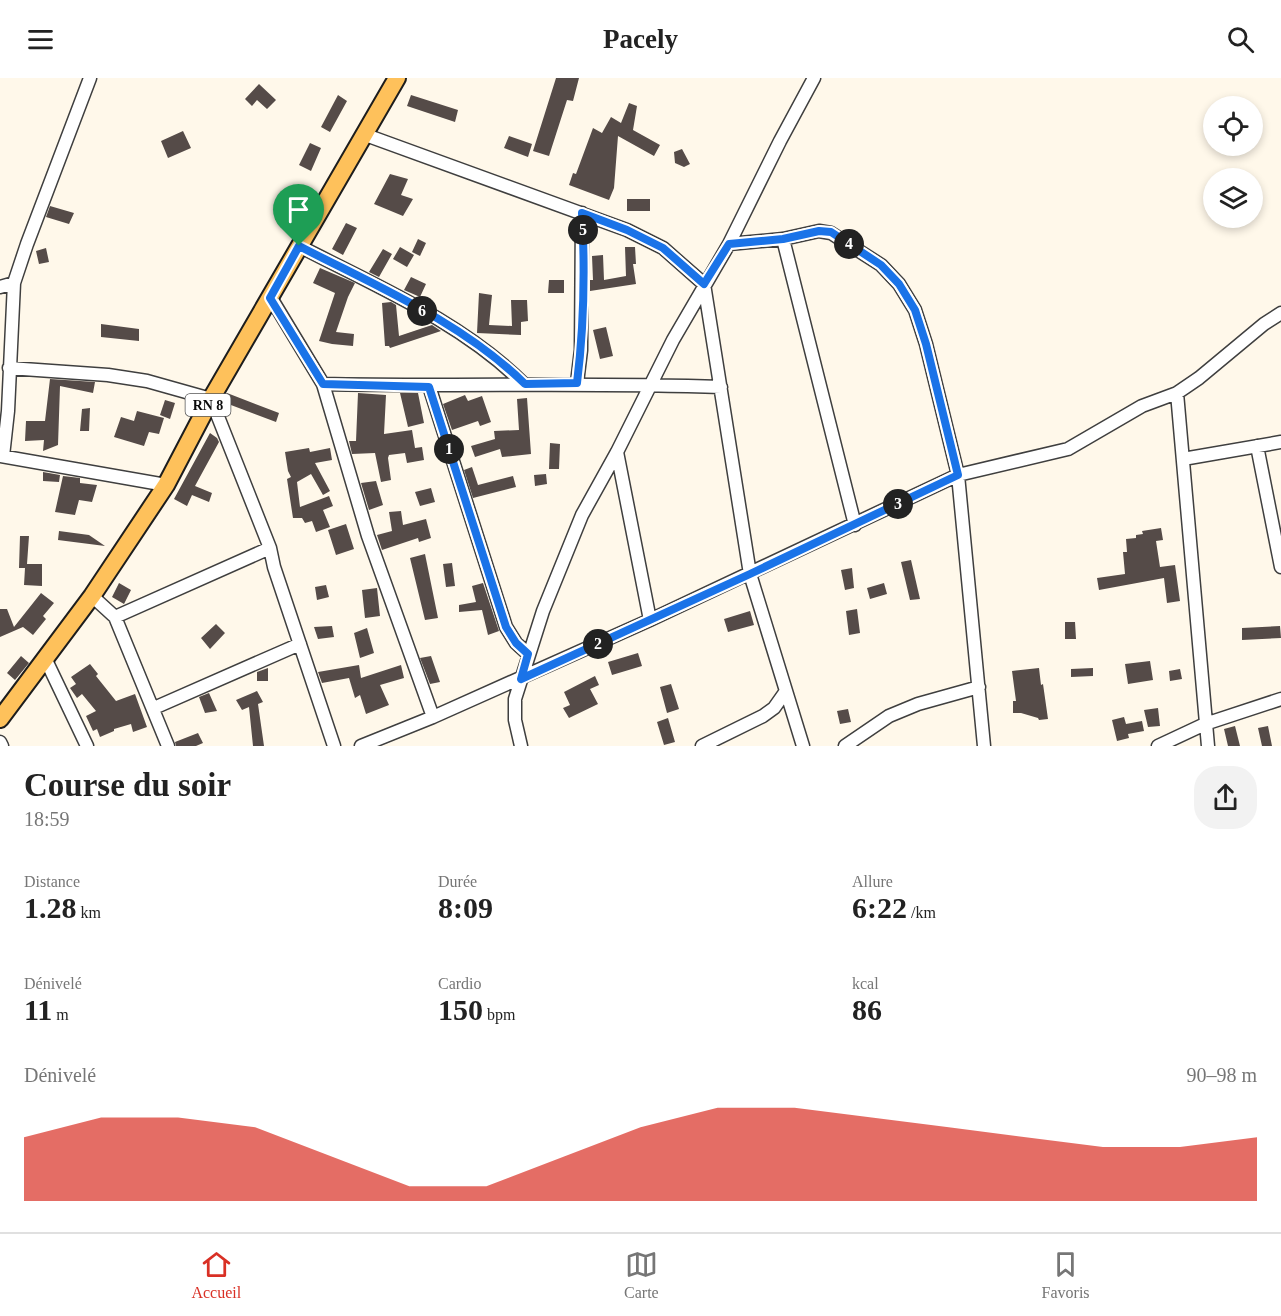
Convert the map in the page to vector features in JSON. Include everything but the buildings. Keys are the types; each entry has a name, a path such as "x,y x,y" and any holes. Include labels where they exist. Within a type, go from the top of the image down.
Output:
{"main road":[{"name":"RN 8","path":"0,719 92,596 166,485 211,399 397,78"}],"street":[{"path":"90,78 14,283 8,411 1,456 166,485"},
{"path":"521,746 515,720 515,699 543,611 582,515 704,284 729,244 814,78"},
{"path":"363,134 627,230 663,248 704,284 750,574 803,746"},
{"path":"577,383 581,350 584,258 582,213"},
{"path":"729,244 783,239 819,231 831,232 881,265 899,284 915,310 926,344 958,475 984,746"},
{"path":"783,239 855,525"},
{"path":"299,246 435,318 488,351 525,384"},
{"path":"0,287 14,283"},
{"path":"270,298 323,384 368,536 433,717"},
{"path":"361,746 521,679 958,475 1068,449 1142,406 1177,393 1281,313"},
{"path":"9,368 108,375 147,381 211,399 270,548 334,746"},
{"path":"323,384 429,387 577,383 721,387"},
{"path":"429,387 506,627 516,643 528,654"},
{"path":"1177,393 1208,746"},
{"path":"1183,459 1281,441"},
{"path":"1257,446 1281,567"},
{"path":"617,452 650,620"},
{"path":"115,617 270,548"},
{"path":"92,596 115,617 168,746"},
{"path":"154,708 300,644"},
{"path":"45,658 87,746"},
{"path":"845,746 889,716 918,704 978,687"},
{"path":"702,746 763,716 774,708 786,691"},
{"path":"1158,746 1205,724 1281,699"},
{"path":"0,742 2,746"}],"route":[{"path":"582,213 627,230 663,248 704,284 729,244 783,239 819,231 831,232 881,265 899,284 915,310 926,344 958,475 521,679 528,654 516,643 506,627 429,387 323,384 270,298 299,246 435,318 479,345 525,384 577,383 581,350 584,258 582,213"}]}
